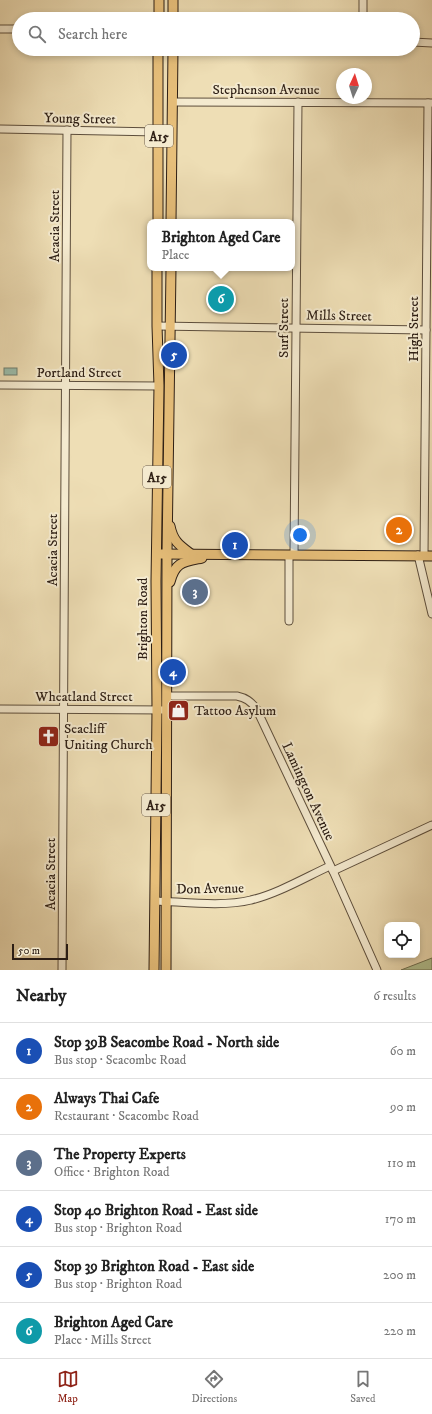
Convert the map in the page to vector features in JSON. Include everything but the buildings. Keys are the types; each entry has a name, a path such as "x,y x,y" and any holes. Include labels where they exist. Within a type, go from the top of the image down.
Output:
{"main road":[{"path":"159,0 159,12"},
{"path":"173,0 173,12"},
{"name":"A15","path":"158,56 158,219"},
{"name":"A15","path":"171,219 173,56"},
{"name":"Brighton Road","path":"154,970 156,901 157,710 156,554 159,386 157,271"},
{"name":"Brighton Road","path":"166,970 166,600 171,271"},
{"path":"167,509 172,535 176,541 191,554"},
{"path":"156,554 425,556"},
{"path":"166,600 172,574 176,565 187,561 225,554"}],"street":[{"path":"363,0 363,12"},
{"path":"0,29 12,29"},
{"path":"420,42 432,43"},
{"name":"Stephenson Avenue","path":"172,102 430,103"},
{"name":"Surf Street","path":"289,621 292,555 296,328 298,102"},
{"name":"High Street","path":"430,103 426,330 425,556 432,614"},
{"name":"Young Street","path":"0,130 159,132"},
{"name":"Acacia Street","path":"62,970 67,385 67,130"},
{"name":"Mills Street","path":"157,326 426,330"},
{"name":"Portland Street","path":"0,385 159,386"},
{"name":"Lamington Avenue","path":"167,696 237,696 244,697 251,701 332,868 377,970"},
{"name":"Wheatland Street","path":"0,709 167,710"},
{"name":"Don Avenue","path":"156,901 222,904 250,901 270,894 432,825"}],"shaded area":[{"path":"4,368 17,368 17,375 4,375"},
{"path":"432,958 432,970 401,970"}],"place":[{"name":"Brighton Aged Care","path":"221,299"},
{"name":"Stop 39 Brighton Road - East side","path":"174,355"},
{"name":"Always Thai Cafe","path":"399,530"},
{"name":"Stop 39B Seacombe Road - North side","path":"235,545"},
{"name":"The Property Experts","path":"195,592"},
{"name":"Stop 40 Brighton Road - East side","path":"173,672"},
{"name":"Tattoo Asylum","path":"179,710"},
{"name":"Seacliff Uniting Church","path":"49,736"}]}
